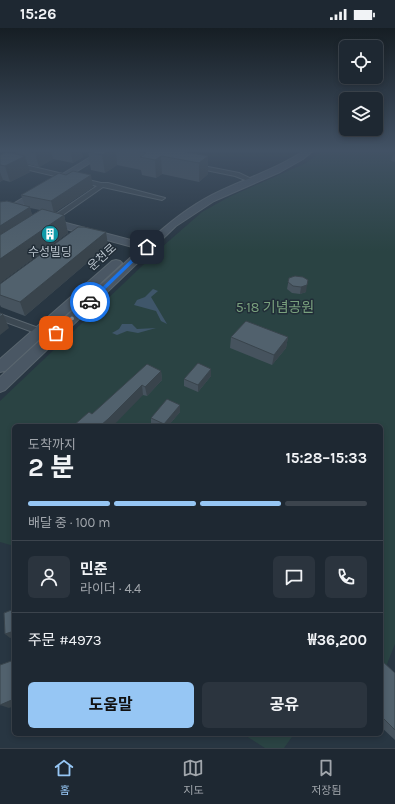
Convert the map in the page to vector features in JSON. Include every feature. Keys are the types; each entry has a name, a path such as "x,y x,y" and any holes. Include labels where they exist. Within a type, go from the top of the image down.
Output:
{"street":[{"path":"3,211 52,184"},
{"path":"96,184 108,185 162,198"},
{"name":"운천로","path":"0,367 141,246 192,210 240,184"},
{"path":"44,222 99,188 101,185"},
{"path":"3,211 25,215"},
{"path":"44,222 141,246"},
{"path":"71,238 81,230"},
{"name":"운천로","path":"0,386 141,246"},
{"path":"0,317 41,332"}],"green space":[{"name":"5·18 기념공원","path":"259,184 395,184 395,644 385,669 383,667 383,424 12,424 12,545 0,542 0,401 162,247 202,212 229,197"},
{"path":"246,736 293,736 284,748 265,748"}],"water":[{"path":"153,289 158,291 151,297 167,324 161,321 156,311 134,305 137,300 145,297"},
{"path":"122,324 132,324 137,329 156,328 138,333 127,331 117,335 112,333 119,329"}],"building":[{"path":"41,184 78,184 51,201 21,195"},
{"path":"7,201 30,207 0,226 0,202"},
{"path":"42,209 64,215 0,259 0,235"},
{"path":"78,227 106,232 20,302 0,295 0,284"},
{"path":"295,276 303,277 308,280 307,285 301,287 293,286 288,282 289,278"},
{"path":"246,321 288,337 274,355 231,337"},
{"path":"198,363 211,369 198,385 184,379"},
{"path":"147,364 161,371 145,387 142,385 102,424 75,424 89,412 92,414"},
{"path":"167,399 180,405 164,424 151,418"},
{"path":"12,610 12,632 5,634 4,613"},
{"path":"12,661 12,700 0,705 0,665"},
{"path":"383,662 395,673 395,730 383,718"}],"way so far":[{"path":"56,333 90,302"}],"place":[{"name":"수성빌딩","path":"50,234"}],"route":[{"path":"90,302 147,247"}]}
